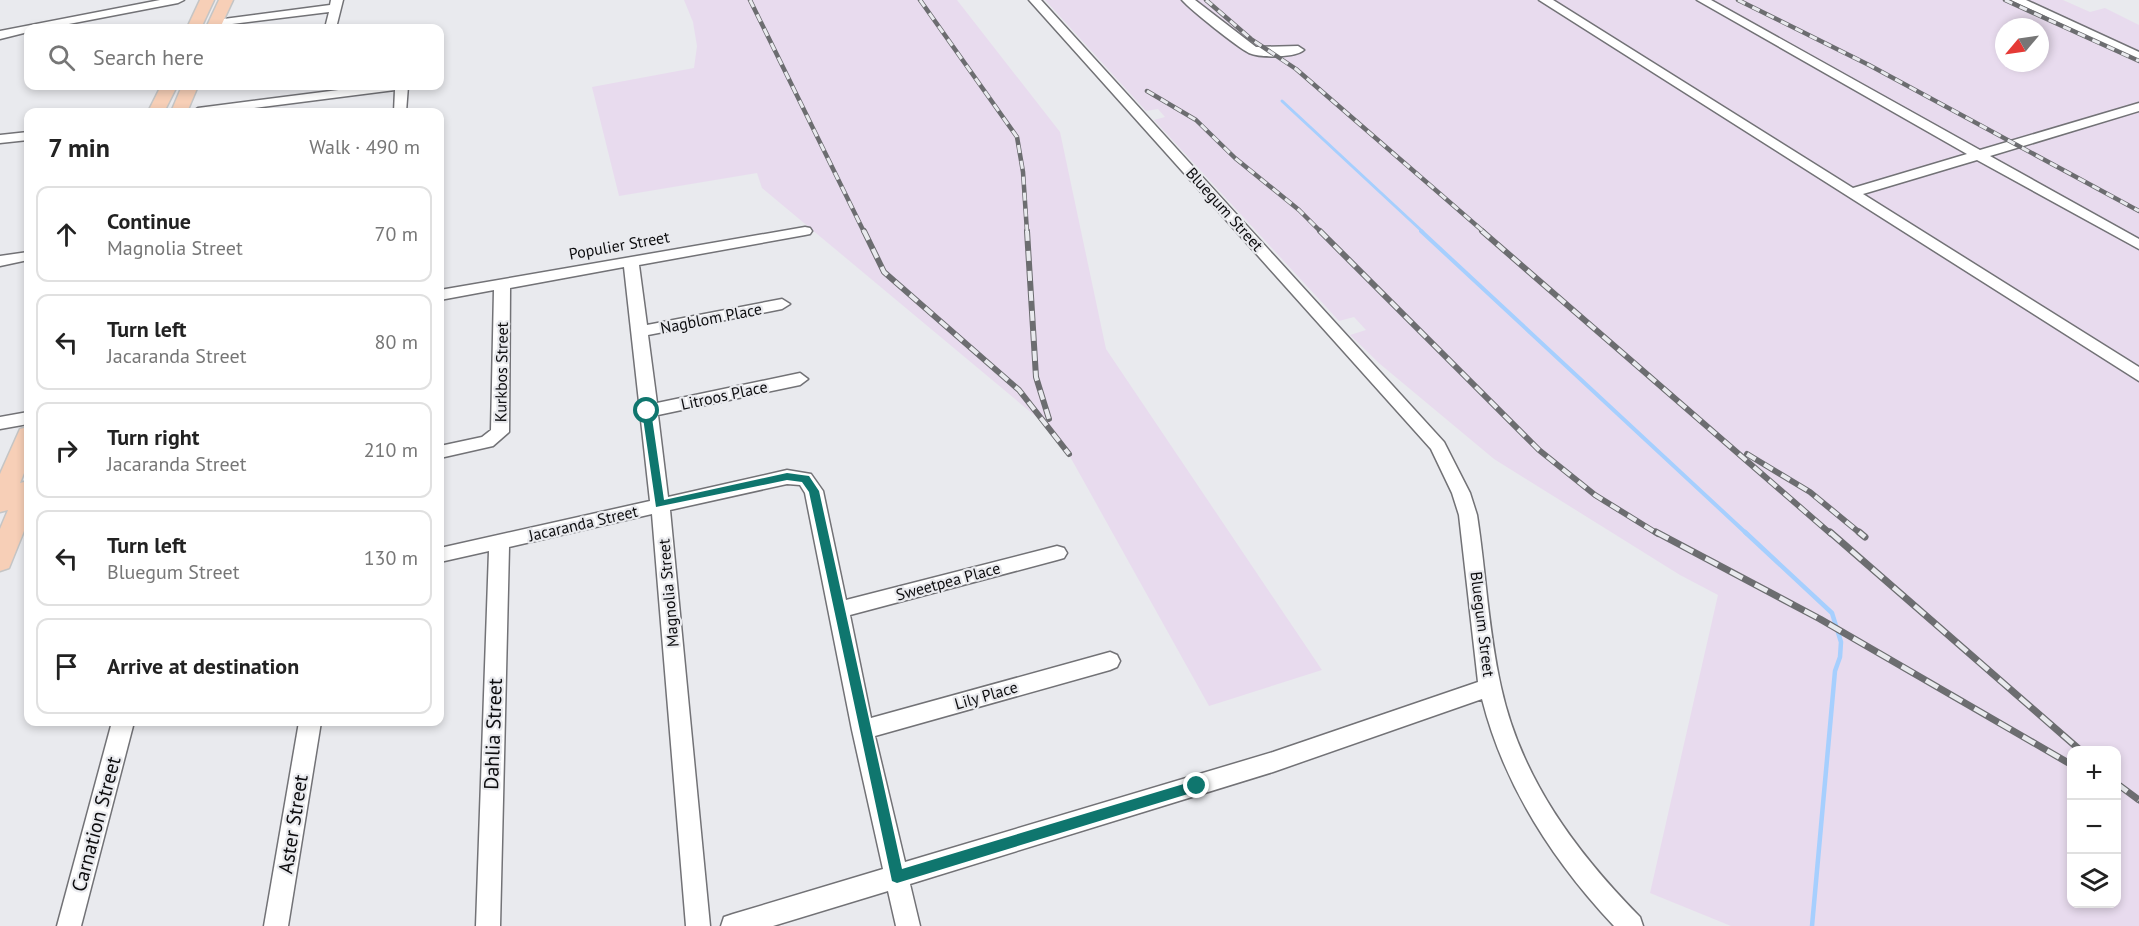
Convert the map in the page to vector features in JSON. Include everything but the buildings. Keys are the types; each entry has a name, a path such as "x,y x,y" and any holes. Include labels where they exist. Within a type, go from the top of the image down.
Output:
{"main road":[{"path":"196,24 207,0"},
{"path":"215,24 226,0"},
{"path":"158,108 167,90"},
{"path":"181,108 188,90"},
{"path":"0,503 24,445"},
{"path":"0,561 24,500"}],"street":[{"path":"54,24 178,0"},
{"name":"Bluegum Street","path":"733,926 1273,762 1490,687 1468,515 1458,485 1438,446 1035,0"},
{"path":"1188,0 1253,50 1272,52 1298,50"},
{"path":"1545,0 2139,375"},
{"path":"1703,0 2139,245"},
{"path":"2017,0 2139,56"},
{"path":"225,24 336,4 332,24"},
{"path":"0,35 24,30"},
{"path":"289,100 303,90"},
{"path":"228,108 369,90"},
{"path":"401,108 402,90"},
{"path":"289,100 290,108"},
{"path":"1852,193 2139,107"},
{"path":"0,140 24,137"},
{"name":"Populier Street","path":"444,294 805,231"},
{"path":"0,261 24,257"},
{"name":"Magnolia Street","path":"631,261 647,411 660,504 698,926"},
{"name":"Kurkbos Street","path":"444,451 487,442 500,432 502,284"},
{"name":"Nagblom Place","path":"640,331 782,304"},
{"name":"Litroos Place","path":"647,411 800,379"},
{"path":"0,423 24,419"},
{"name":"Jacaranda Street","path":"444,554 787,477 805,479 814,491 863,730 908,926"},
{"name":"Dahlia Street","path":"488,926 499,543"},
{"name":"Sweetpea Place","path":"838,610 1057,553"},
{"name":"Lily Place","path":"863,730 1110,661"},
{"path":"1490,687 1517,771 1543,820 1583,875 1630,926"},
{"name":"Carnation Street","path":"69,926 122,726"},
{"name":"Aster Street","path":"276,926 309,726"}],"shaded area":[{"path":"684,0 957,0 1060,132 1106,349 1322,670 1209,706 1058,435 762,188 757,173 619,196 592,87 694,68 697,46 693,22"},
{"path":"1045,0 2063,0 2090,12 2105,8 2139,25 2139,926 1731,926 1650,893 1718,595 1680,575 1494,459 1380,364 1350,335 1366,330 1354,317 1339,321 1154,120 1165,117 1158,109 1146,111"}],"waterway":[{"path":"1282,101 1423,232"},
{"path":"1421,231 1747,534"},
{"path":"1745,532 1832,613 1841,642 1840,657 1835,671 1812,926"}],"railway":[{"path":"750,0 864,232"},
{"path":"920,0 1017,137 1023,172 1027,232"},
{"path":"1206,0 1251,39 1296,69 1484,232"},
{"path":"1738,0 1869,65 2139,211"},
{"path":"2005,0 2139,61"},
{"path":"1147,91 1196,120 1235,158 1299,210 1539,450 1595,495 1658,534"},
{"path":"864,231 884,272 1019,390 1069,454"},
{"path":"1027,231 1036,377 1049,419"},
{"path":"1482,231 1831,534"},
{"path":"1747,454 1810,492 1861,534"},
{"path":"1656,532 1820,619 2067,762"},
{"path":"1830,532 2075,746"},
{"path":"1859,532 1865,537"},
{"path":"2121,787 2139,800"}],"route":[{"path":"647,411 660,504 797,476 805,479 814,491 863,730 897,876 1197,786"}]}
